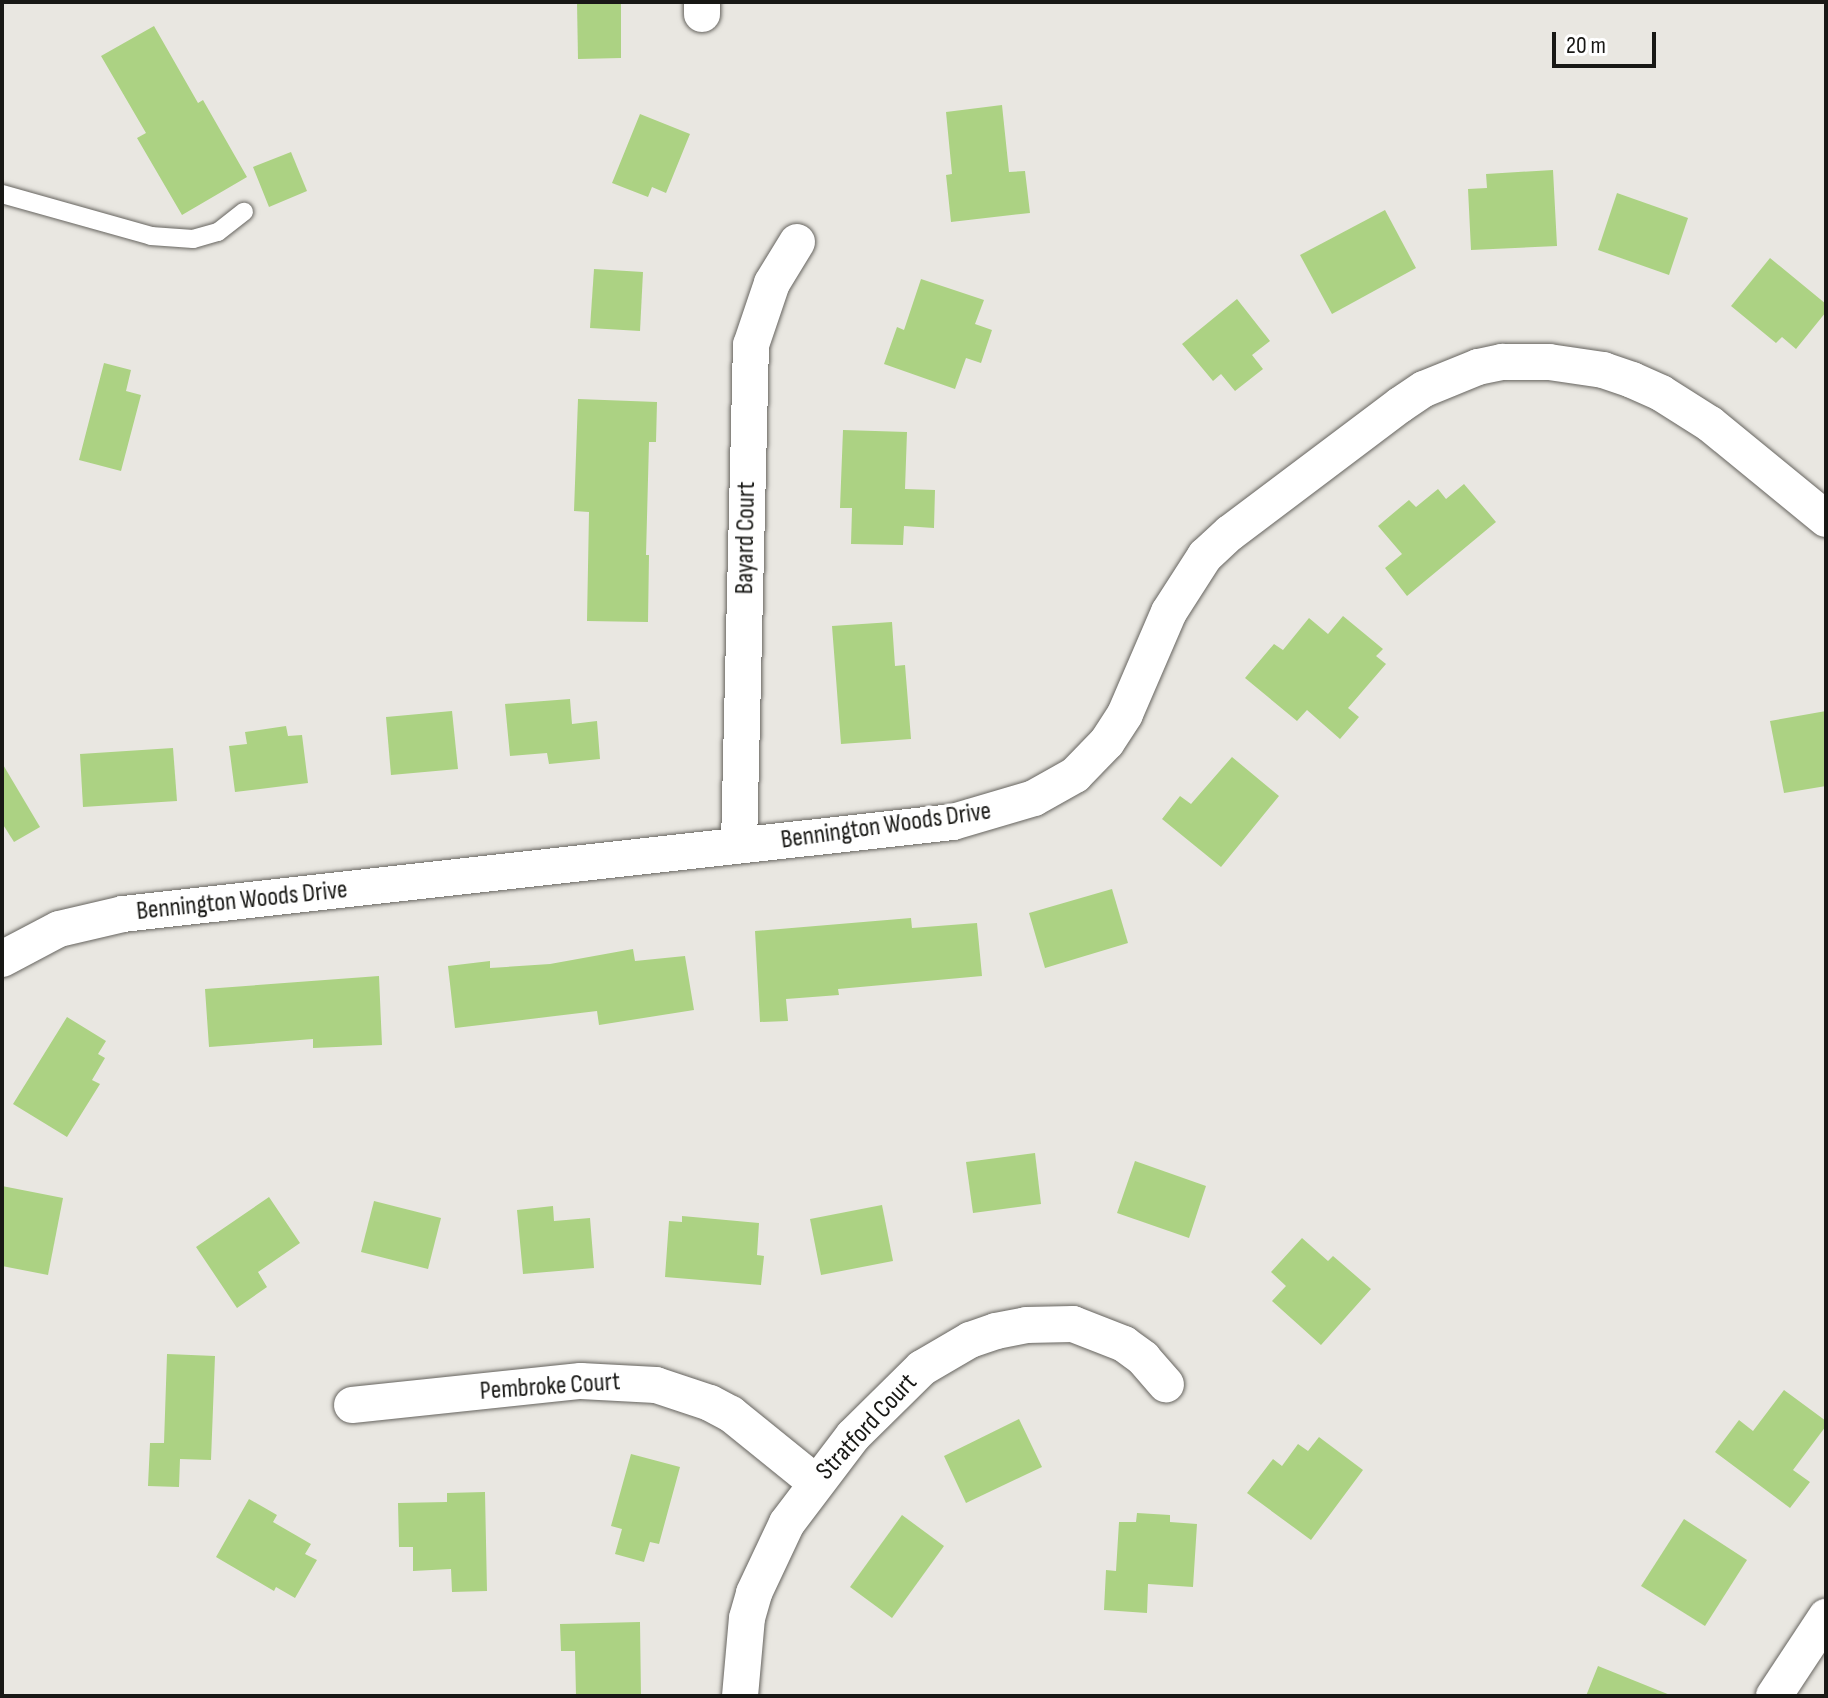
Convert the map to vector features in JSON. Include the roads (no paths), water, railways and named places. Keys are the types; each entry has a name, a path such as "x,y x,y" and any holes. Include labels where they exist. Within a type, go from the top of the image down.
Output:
{"street":[{"name":"Bayard Court","path":"739,845 751,345 772,283 797,242"},
{"name":"Bennington Woods Drive","path":"2,959 59,929 123,914 979,817 1034,798 1075,775 1107,742 1125,714 1169,612 1205,556 1230,533 1400,405 1424,389 1478,367 1528,360 1578,365 1603,370 1661,393 1710,424 1826,519"},
{"name":"Stratford Court","path":"740,1696 743,1644 754,1593 787,1523 815,1482 879,1408 922,1368 970,1340 996,1331 1053,1323 1090,1329 1143,1358 1166,1384"},
{"name":"Pembroke Court","path":"352,1405 581,1381 656,1385 710,1403 731,1414 815,1482"},
{"path":"1774,1696 1826,1617"}],"lane":[{"path":"2,194 151,236 193,239 218,232 244,212"}]}
